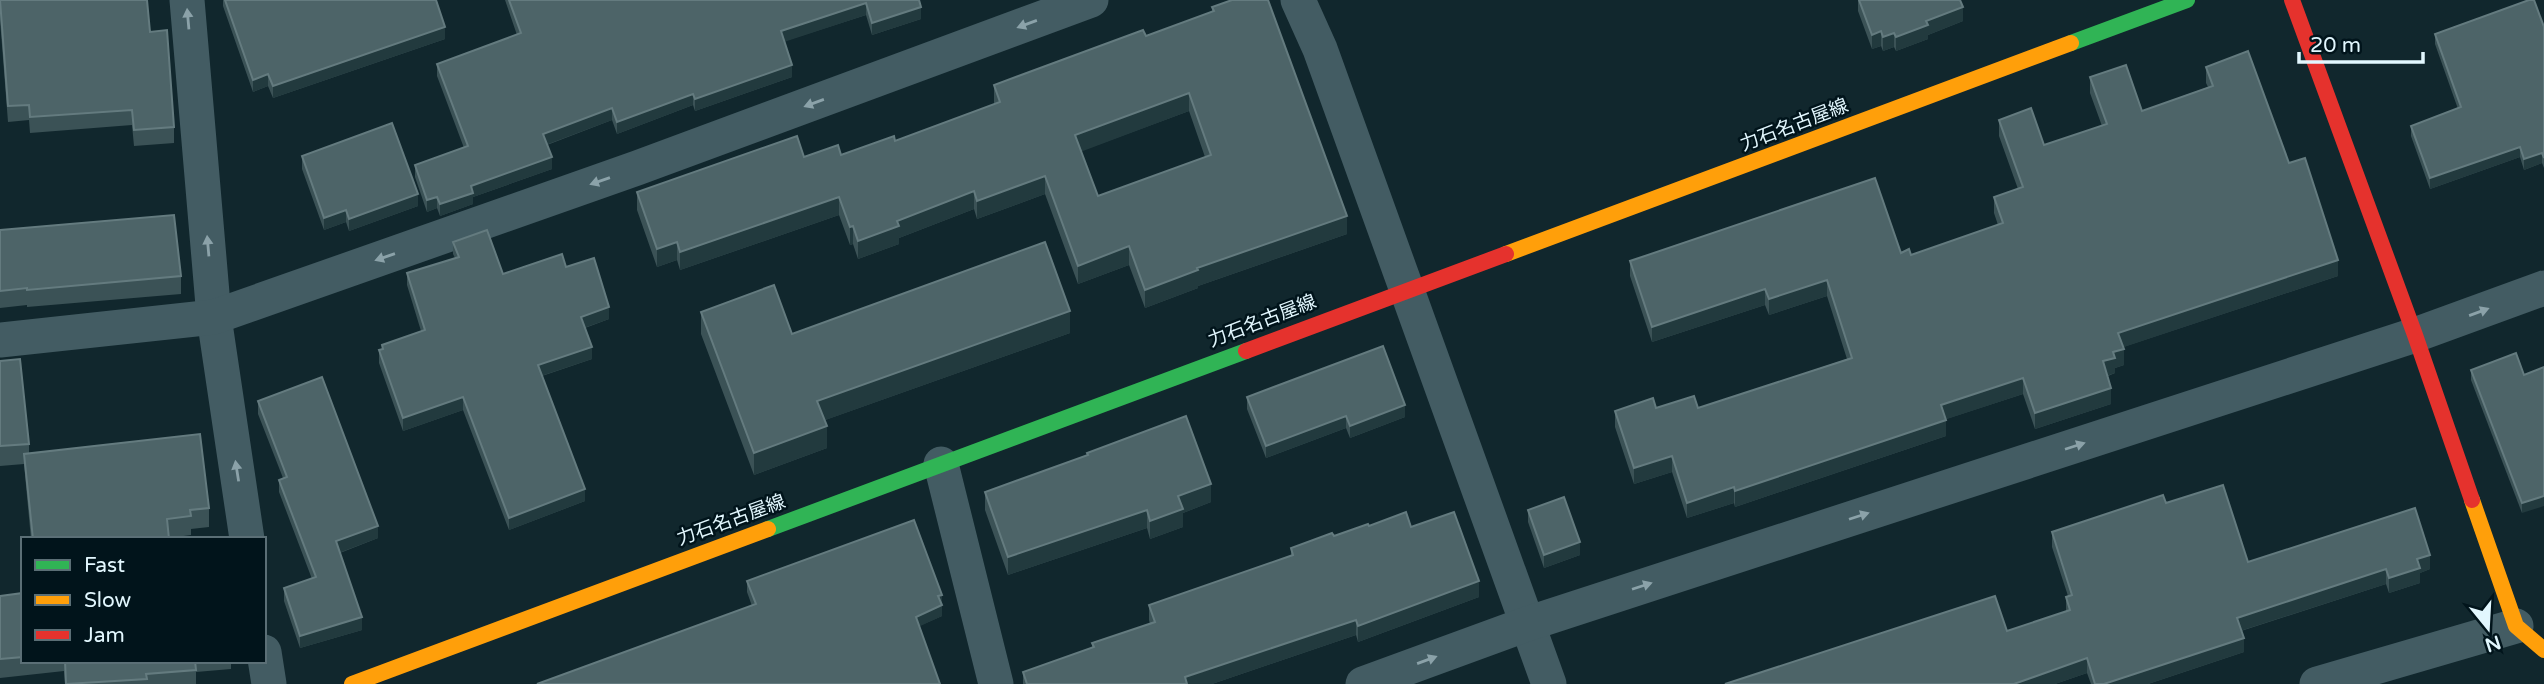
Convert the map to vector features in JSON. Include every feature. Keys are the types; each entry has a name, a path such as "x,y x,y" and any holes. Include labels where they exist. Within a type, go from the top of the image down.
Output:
{"main road":[{"name":"力石名古屋線","path":"352,684 2187,0"},
{"path":"2292,0 2415,335 2516,625 2544,650"}],"street":[{"path":"187,0 214,317 247,537"},
{"path":"0,340 214,317 637,168 1091,0"},
{"path":"1298,0 1320,49 1549,684"},
{"path":"1363,684 1527,624 2415,335 2544,288"},
{"path":"941,464 996,684"},
{"path":"2317,684 2516,625"},
{"path":"266,663 269,684"}],"building":[{"path":"0,0 147,0 150,32 167,30 174,127 134,130 132,110 30,117 29,105 8,106"},
{"path":"225,0 436,0 445,27 273,86 268,74 253,80"},
{"path":"509,0 919,0 921,7 872,23 866,3 781,31 792,65 695,99 693,94 617,122 612,108 543,134 552,157 471,186 473,193 440,204 437,197 427,200 415,165 468,146 437,64 521,33"},
{"path":"1232,0 1268,0 1347,216 1197,268 1198,270 1145,290 1129,246 1078,266 1045,176 977,201 974,191 897,221 899,226 858,241 839,197 680,252 677,242 657,249 637,192 797,136 804,157 838,145 841,155 894,136 895,141 1000,102 994,85 1143,30 1146,36 1214,11 1212,7","holes":["1189,93 1211,155 1098,196 1075,135"]},
{"path":"1859,0 1960,0 1963,7 1926,21 1928,25 1896,37 1894,33 1883,37 1881,31 1872,35"},
{"path":"2534,0 2544,27 2544,158 2542,153 2524,159 2520,147 2430,178 2411,126 2461,107 2435,34"},
{"path":"2248,51 2289,163 2305,158 2338,260 2118,333 2124,349 2113,352 2115,358 2103,361 2111,388 2035,413 2023,378 1941,405 1946,420 1735,491 1734,487 1687,503 1672,456 1634,468 1615,411 1653,398 1656,408 1694,396 1698,408 1852,358 1827,280 1769,299 1765,289 1652,327 1630,261 1875,178 1901,253 1909,249 1911,255 2003,223 1994,197 2023,187 1999,120 2031,108 2044,145 2107,124 2090,77 2126,65 2142,111 2213,86 2206,67"},
{"path":"392,123 418,194 349,219 346,210 324,218 302,156"},
{"path":"174,215 181,276 0,291 0,230"},
{"path":"487,230 503,274 562,254 566,267 594,258 609,307 581,317 592,347 538,365 585,489 509,518 463,397 403,418 379,350 383,349 382,345 425,330 407,273 459,257 453,242"},
{"path":"1045,242 1070,311 817,401 827,426 754,453 701,312 774,285 792,334"},
{"path":"1383,346 1405,405 1350,426 1346,416 1266,446 1247,397"},
{"path":"2516,353 2524,375 2544,367 2544,496 2522,503 2471,370"},
{"path":"20,359 29,444 0,446 0,361"},
{"path":"322,377 378,526 336,541 362,617 300,636 284,588 316,577 279,480 287,477 258,401"},
{"path":"1186,416 1211,484 1178,496 1183,509 1150,521 1147,510 1008,557 985,492"},
{"path":"200,434 209,508 190,510 191,516 167,519 169,537 33,537 24,454"},
{"path":"2223,485 2248,562 2415,508 2430,555 2417,559 2420,568 2389,578 2386,569 2237,618 2244,638 2104,684 2095,684 2087,658 2014,684 1725,684 1995,596 2007,631 2070,610 2066,597 2072,595 2052,532 2163,495 2166,503"},
{"path":"1564,497 1580,542 1544,555 1528,510"},
{"path":"1406,512 1411,527 1454,512 1479,581 1358,626 1356,620 1185,677 1187,684 1027,684 1023,672 1094,647 1092,643 1155,622 1149,605 1293,555 1291,548 1332,533 1334,536"},
{"path":"914,520 942,595 938,596 942,605 916,617 940,684 537,684 756,604 747,581"},
{"path":"21,593 21,657 0,659 0,596"},
{"path":"65,663 195,663 196,670 146,674 147,679 66,684"}],"traffic: fast":[{"path":"2071,43 2187,0"},
{"path":"768,529 1246,351"}],"traffic: slow":[{"path":"1506,254 2071,43"},
{"path":"2472,500 2516,626 2544,650"},
{"path":"352,684 768,529"}],"traffic: jam":[{"path":"2292,0 2415,335 2472,500"},
{"path":"1246,351 1506,254"}]}
